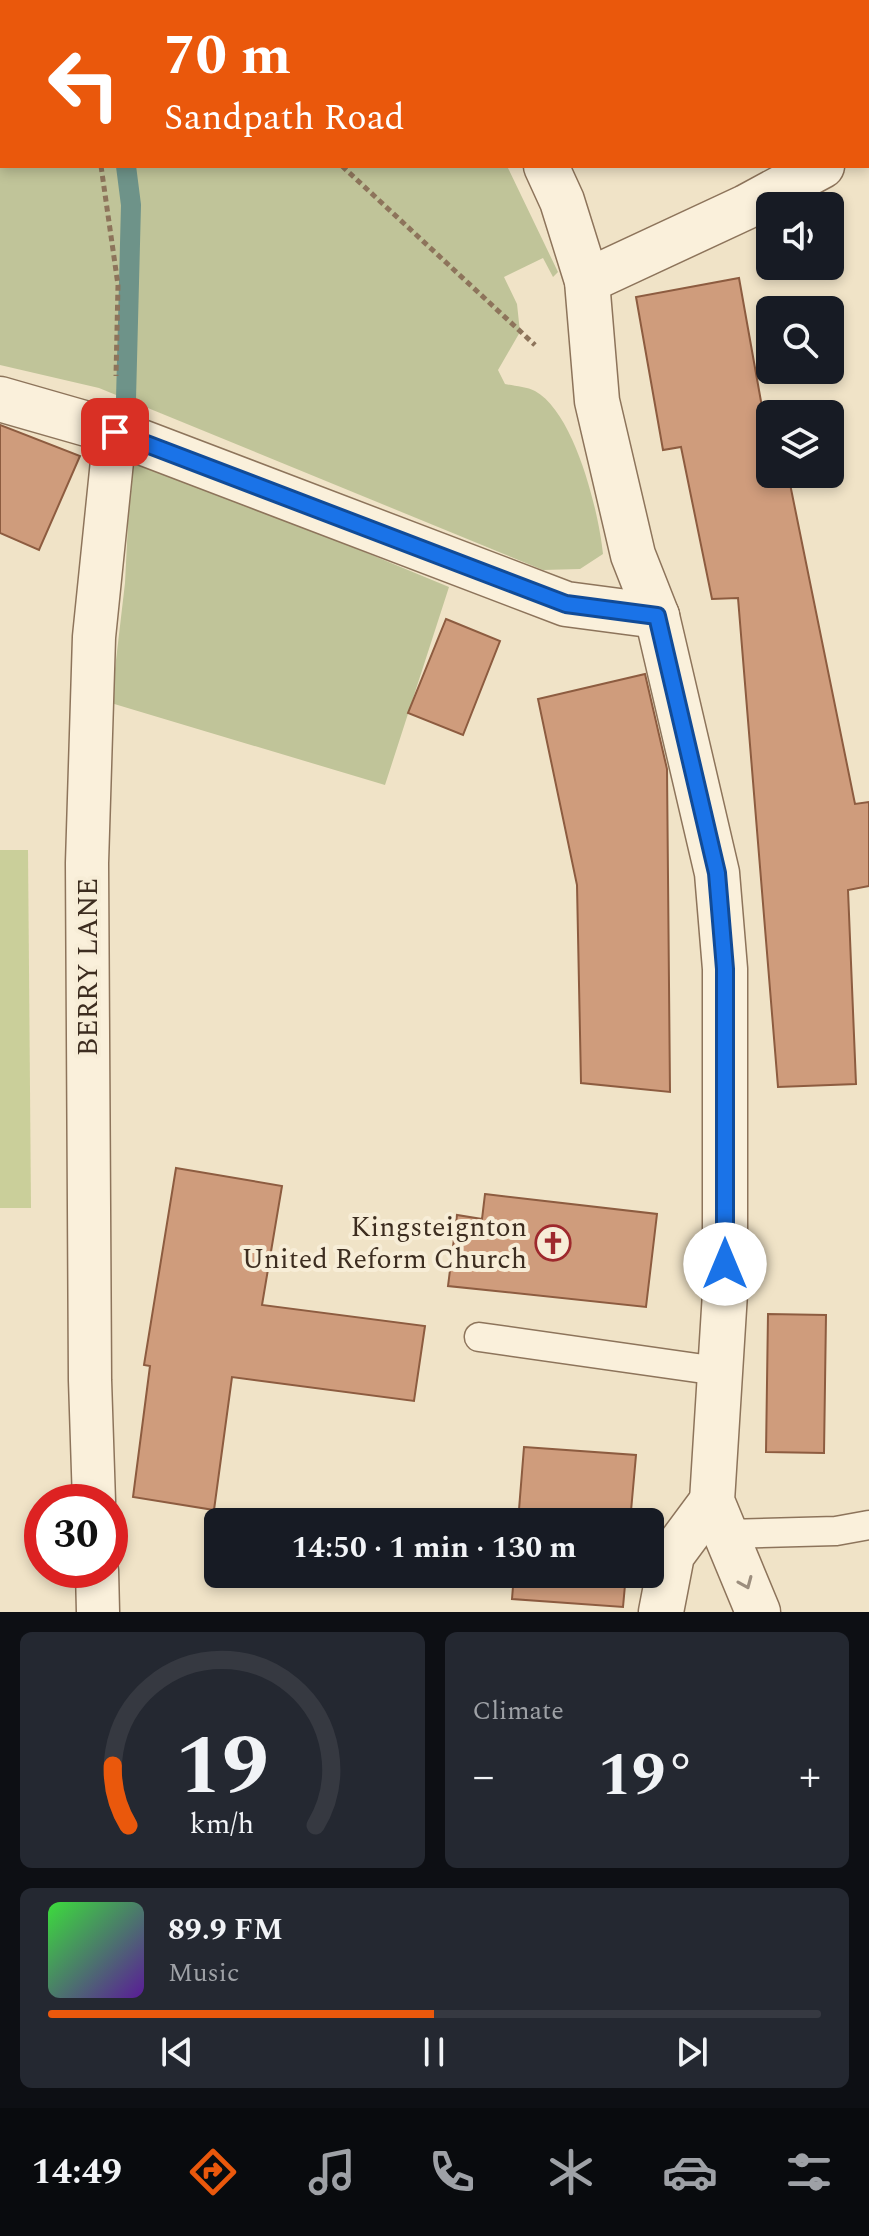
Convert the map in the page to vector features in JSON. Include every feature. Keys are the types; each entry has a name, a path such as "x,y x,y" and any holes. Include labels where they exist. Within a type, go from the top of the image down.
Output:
{"street":[{"path":"547,168 562,201 587,281 597,401 633,555 657,616 717,873 724,953 725,1293 718,1371 719,1518 758,1612"},
{"path":"587,281 746,207 818,168"},
{"path":"0,399 115,432 566,604 657,616"},
{"name":"BERRY LANE","path":"93,1484 87,863 94,637 115,432"},
{"path":"661,1612 672,1555 719,1518"},
{"path":"97,1588 98,1612"}],"lane":[{"path":"479,1337 718,1371"},
{"path":"719,1518 836,1531 869,1525"}],"path":[{"path":"101,168 118,285 115,432"},
{"path":"344,168 597,401"}],"green space":[{"path":"0,168 508,168 558,272 553,277 543,258 504,277 517,304 520,332 498,370 505,384 535,391 562,420 573,441 590,490 603,554 580,569 543,570 99,388 0,365"},
{"path":"145,461 449,587 385,785 111,703 125,583 131,463"},
{"path":"0,850 28,850 31,1208 0,1208"}],"building":[{"path":"739,278 761,400 756,400 756,488 791,488 855,804 869,802 869,886 848,890 856,1084 778,1087 738,598 712,599 681,447 663,450 636,297"},
{"path":"0,425 80,456 39,550 0,533"},
{"path":"446,619 500,641 463,735 408,713"},
{"path":"645,674 667,769 670,1092 581,1083 577,885 538,699"},
{"path":"176,1168 282,1186 262,1305 425,1326 414,1401 232,1377 214,1508 133,1497 150,1366 144,1365"},
{"name":"Kingsteignton United Reform Church","path":"485,1194 657,1214 646,1307 448,1286 457,1215 482,1219"},
{"path":"768,1314 826,1315 824,1453 766,1452"},
{"path":"524,1447 636,1455 631,1508 519,1508"},
{"path":"513,1588 625,1588 623,1607 512,1599"}],"waterway":[{"path":"126,168 131,205 126,399"}],"place":[{"name":"Kingsteignton United Reform Church","path":"553,1243"}],"route":[{"path":"115,432 566,604 657,616 717,873 725,969 725,1264"}]}
